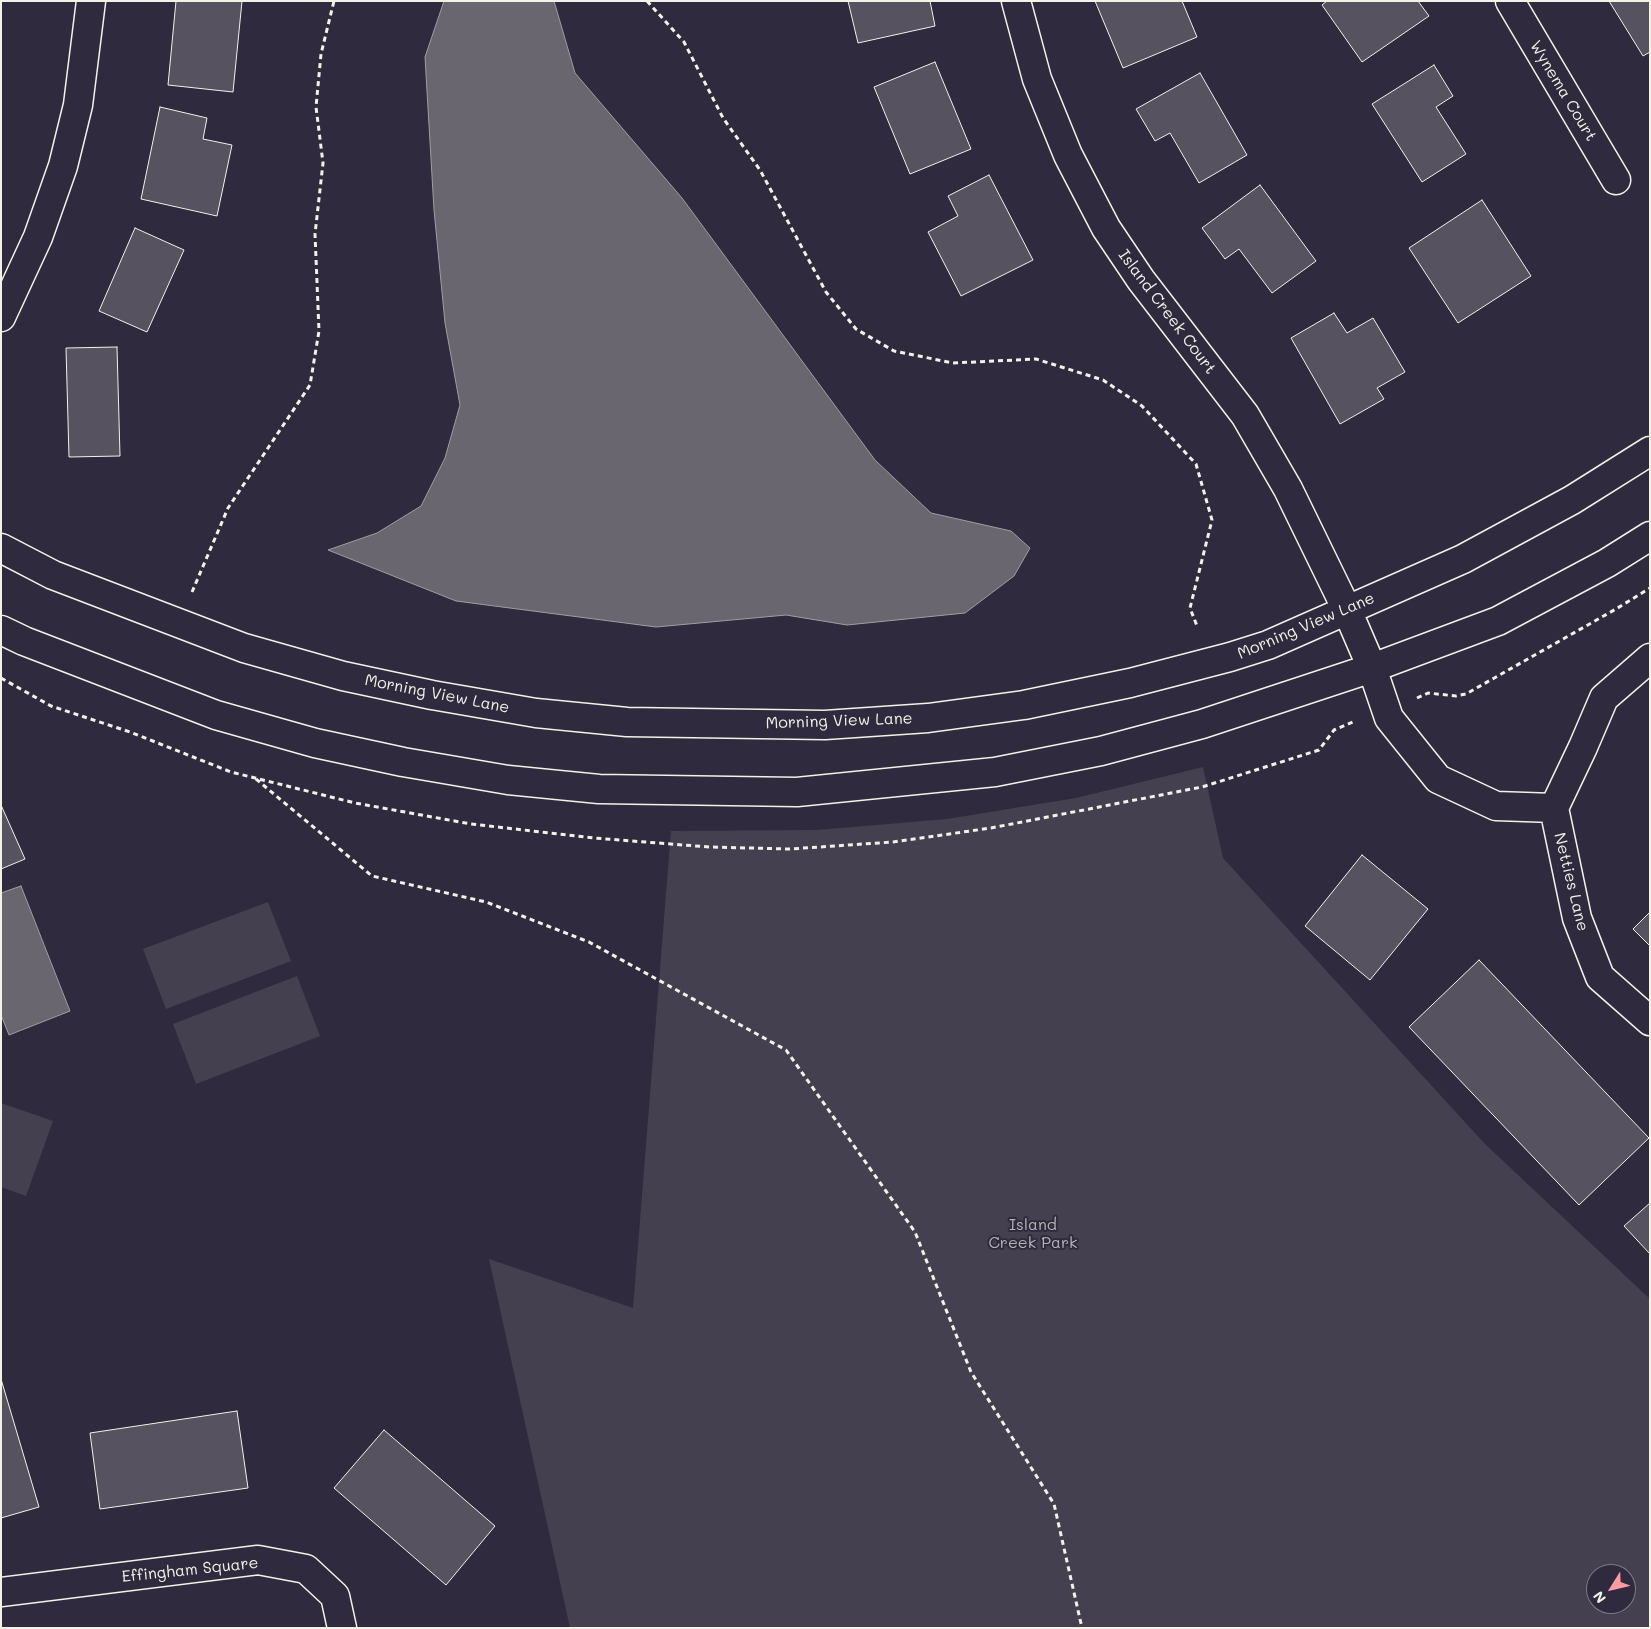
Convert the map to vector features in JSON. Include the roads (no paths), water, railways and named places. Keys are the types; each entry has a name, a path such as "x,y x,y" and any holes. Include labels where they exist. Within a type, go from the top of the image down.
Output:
{"street":[{"path":"1,317 38,237 63,166 78,105 90,1"},
{"name":"Island Creek Court","path":"1016,1 1037,79 1068,155 1106,228 1141,280 1245,415 1288,489 1347,610 1372,668"},
{"name":"Wynema Court","path":"1510,1 1616,180"},
{"name":"Morning View Lane","path":"1,548 53,575 244,648 343,676 432,695 536,713 627,722 825,725 928,718 1024,705 1130,684 1268,645 1463,559 1572,500 1650,451"},
{"path":"1,630 24,641 216,715 314,743 403,762 508,780 599,788 797,792 995,772 1101,750 1202,724 1372,668 1498,621 1607,563 1650,536"},
{"path":"1372,668 1389,718 1438,779 1496,806 1554,808 1604,698 1650,658"},
{"name":"Netties Lane","path":"1554,808 1577,918 1600,977 1650,1021"},
{"name":"Effingham Square","path":"1,1592 258,1560 306,1569 335,1596 342,1628"}],"park label":[{"name":"Island Creek Park","path":"1033,1234"}]}
